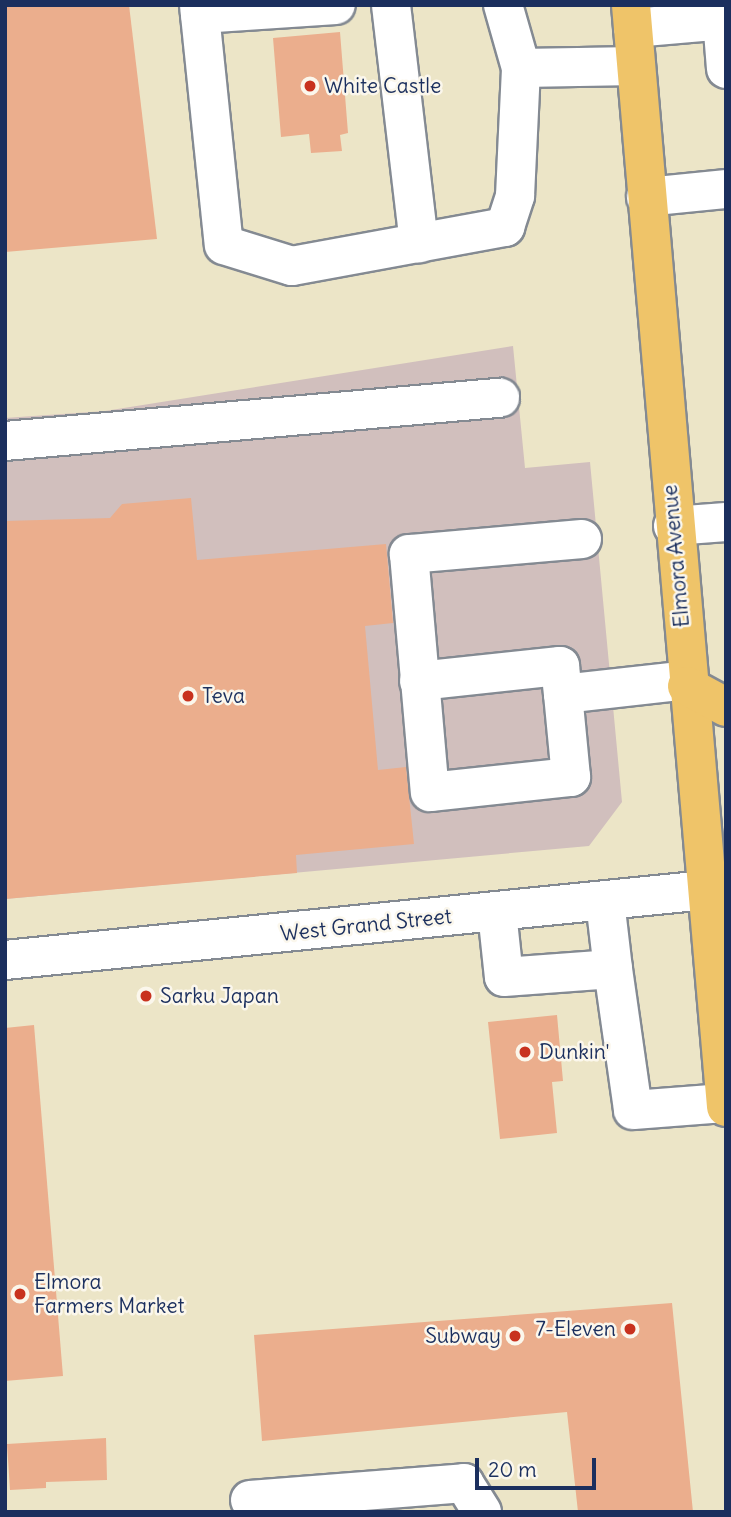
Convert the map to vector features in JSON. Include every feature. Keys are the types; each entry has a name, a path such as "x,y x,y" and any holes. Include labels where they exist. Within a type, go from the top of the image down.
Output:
{"main road":[{"name":"Elmora Avenue","path":"632,17 687,683 716,889 726,1105"},
{"path":"687,683 726,706"}],"street":[{"path":"391,5 419,243"},
{"path":"316,6 200,10 224,245 292,266 505,227 515,196 521,68 503,5"},
{"path":"632,17 724,16 726,69"},
{"path":"521,68 636,66"},
{"path":"646,197 726,189"},
{"path":"5,441 499,398"},
{"path":"673,526 726,522"},
{"path":"419,681 560,666 571,777 430,792 419,681 409,554 582,540"},
{"path":"563,694 687,683"},
{"name":"West Grand Street","path":"5,960 716,889"},
{"path":"605,901 633,1110 726,1105"},
{"path":"497,912 504,977 613,969"},
{"path":"250,1500 464,1483 482,1512"}],"shaded area":[{"path":"513,346 525,468 590,462 622,802 589,846 5,899 5,418 105,411"}],"building":[{"path":"5,5 129,5 157,239 5,252"},
{"name":"White Castle","path":"340,32 348,133 340,135 342,151 311,153 309,134 281,137 273,38"},
{"name":"Teva","path":"191,498 197,560 386,544 393,623 365,626 378,770 406,767 414,844 296,855 297,873 5,899 5,521 110,518 122,504"},
{"path":"557,1015 563,1081 552,1082 557,1133 500,1139 488,1022"},
{"path":"34,1025 63,1376 5,1381 5,1028"},
{"path":"672,1303 693,1512 578,1512 567,1412 262,1441 254,1335"},
{"path":"106,1438 107,1480 46,1482 46,1488 10,1490 7,1444"}],"place":[{"name":"White Castle","path":"310,86"},
{"name":"Teva","path":"188,696"},
{"name":"Sarku Japan","path":"146,996"},
{"name":"Dunkin'","path":"525,1052"},
{"name":"Elmora Farmers Market","path":"20,1294"},
{"name":"7-Eleven","path":"630,1329"},
{"name":"Subway","path":"515,1336"}]}
